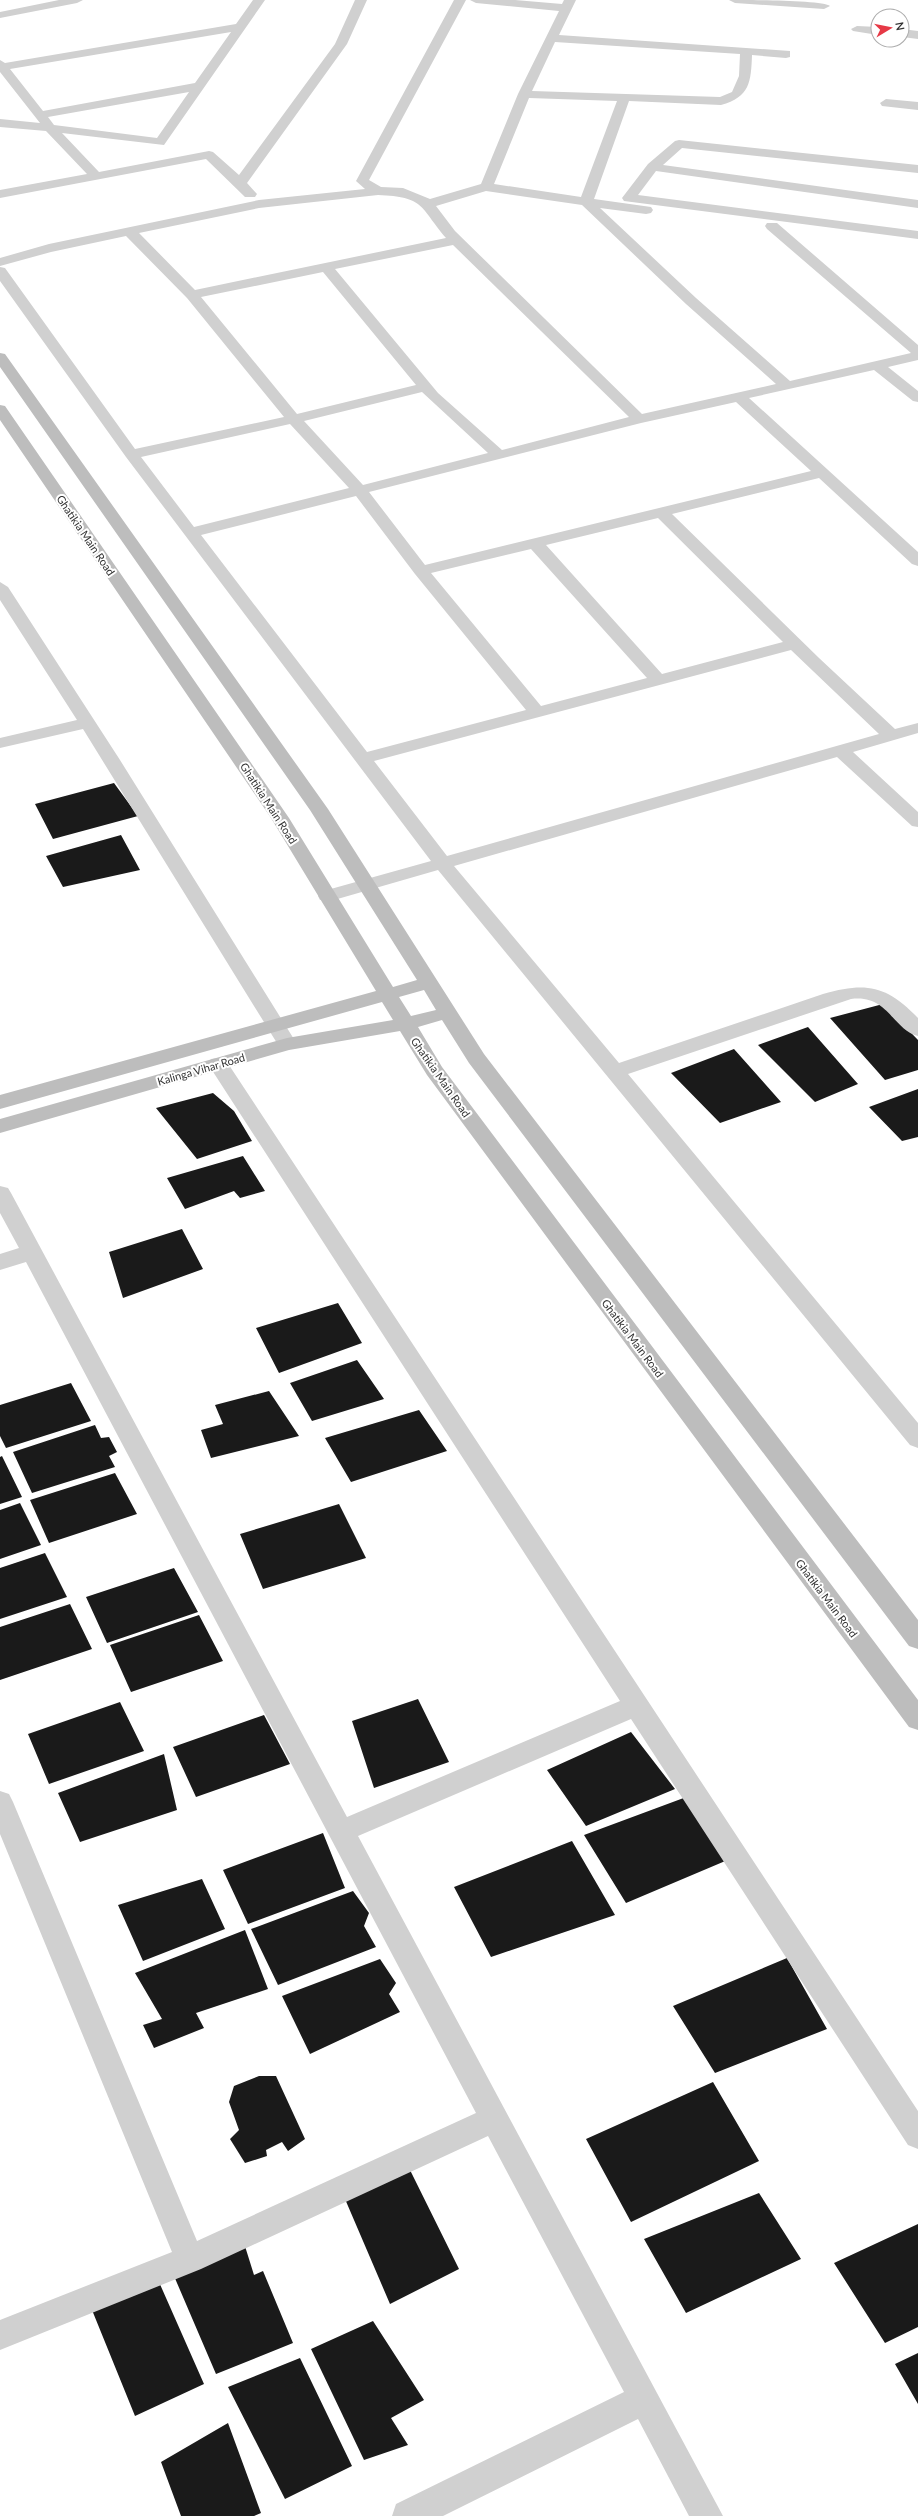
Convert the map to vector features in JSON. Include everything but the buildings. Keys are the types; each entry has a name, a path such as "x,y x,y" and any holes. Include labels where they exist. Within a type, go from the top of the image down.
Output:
{"street":[{"path":"0,15 77,0"},
{"path":"160,142 259,0"},
{"path":"240,183 341,44 361,0"},
{"path":"378,191 362,181 460,0"},
{"path":"476,0 568,4 550,38 524,94 486,187"},
{"path":"735,0 824,6"},
{"path":"96,176 50,128 1,66 241,27"},
{"path":"857,29 870,30"},
{"path":"550,38 786,54"},
{"path":"524,94 721,101 732,99 744,84 746,52"},
{"path":"39,115 200,86"},
{"path":"586,202 625,97"},
{"path":"886,103 918,106"},
{"path":"0,123 160,142 210,155 240,183 259,204"},
{"path":"917,234 629,198 653,167 679,144 918,169"},
{"path":"0,194 210,155"},
{"path":"653,167 918,204"},
{"path":"428,204 486,187 586,202 772,226 887,245"},
{"path":"0,262 49,248 259,204 378,191 403,192 428,204 456,240 639,419"},
{"path":"586,202 786,385"},
{"path":"772,226 918,352"},
{"path":"130,232 192,295 292,418 360,491 421,571 538,712"},
{"path":"192,295 456,240"},
{"path":"326,267 426,387 499,455"},
{"path":"0,271 131,454 192,532 362,759 443,864 918,1439"},
{"path":"192,532 360,491 639,419 918,356"},
{"path":"0,357 319,809 481,1065 918,1639"},
{"path":"876,365 918,398"},
{"path":"131,454 248,430 292,418 426,387"},
{"path":"738,396 918,561"},
{"name":"Ghatikia Main Road","path":"0,409 280,818 438,1077 918,1720"},
{"path":"421,571 821,473"},
{"path":"661,512 795,644 892,735"},
{"path":"535,543 658,680"},
{"path":"2,593 87,722 287,1044"},
{"path":"362,759 795,644"},
{"path":"0,743 87,722"},
{"path":"327,896 918,728"},
{"path":"840,750 918,822"},
{"name":"Kalinga Vihar Road","path":"0,1102 275,1024 428,983"},
{"path":"614,1072 830,998 853,993 866,992 890,1004 918,1030"},
{"name":"Kalinga Vihar Road","path":"0,1126 287,1044 405,1024 447,1013"},
{"path":"218,1064 918,2136"},
{"path":"0,1193 707,2516"},
{"path":"0,1262 32,1252"},
{"path":"342,1831 637,1705"},
{"path":"0,1802 190,2259"},
{"path":"0,2335 190,2259 495,2119"},
{"path":"408,2516 644,2398"}]}
